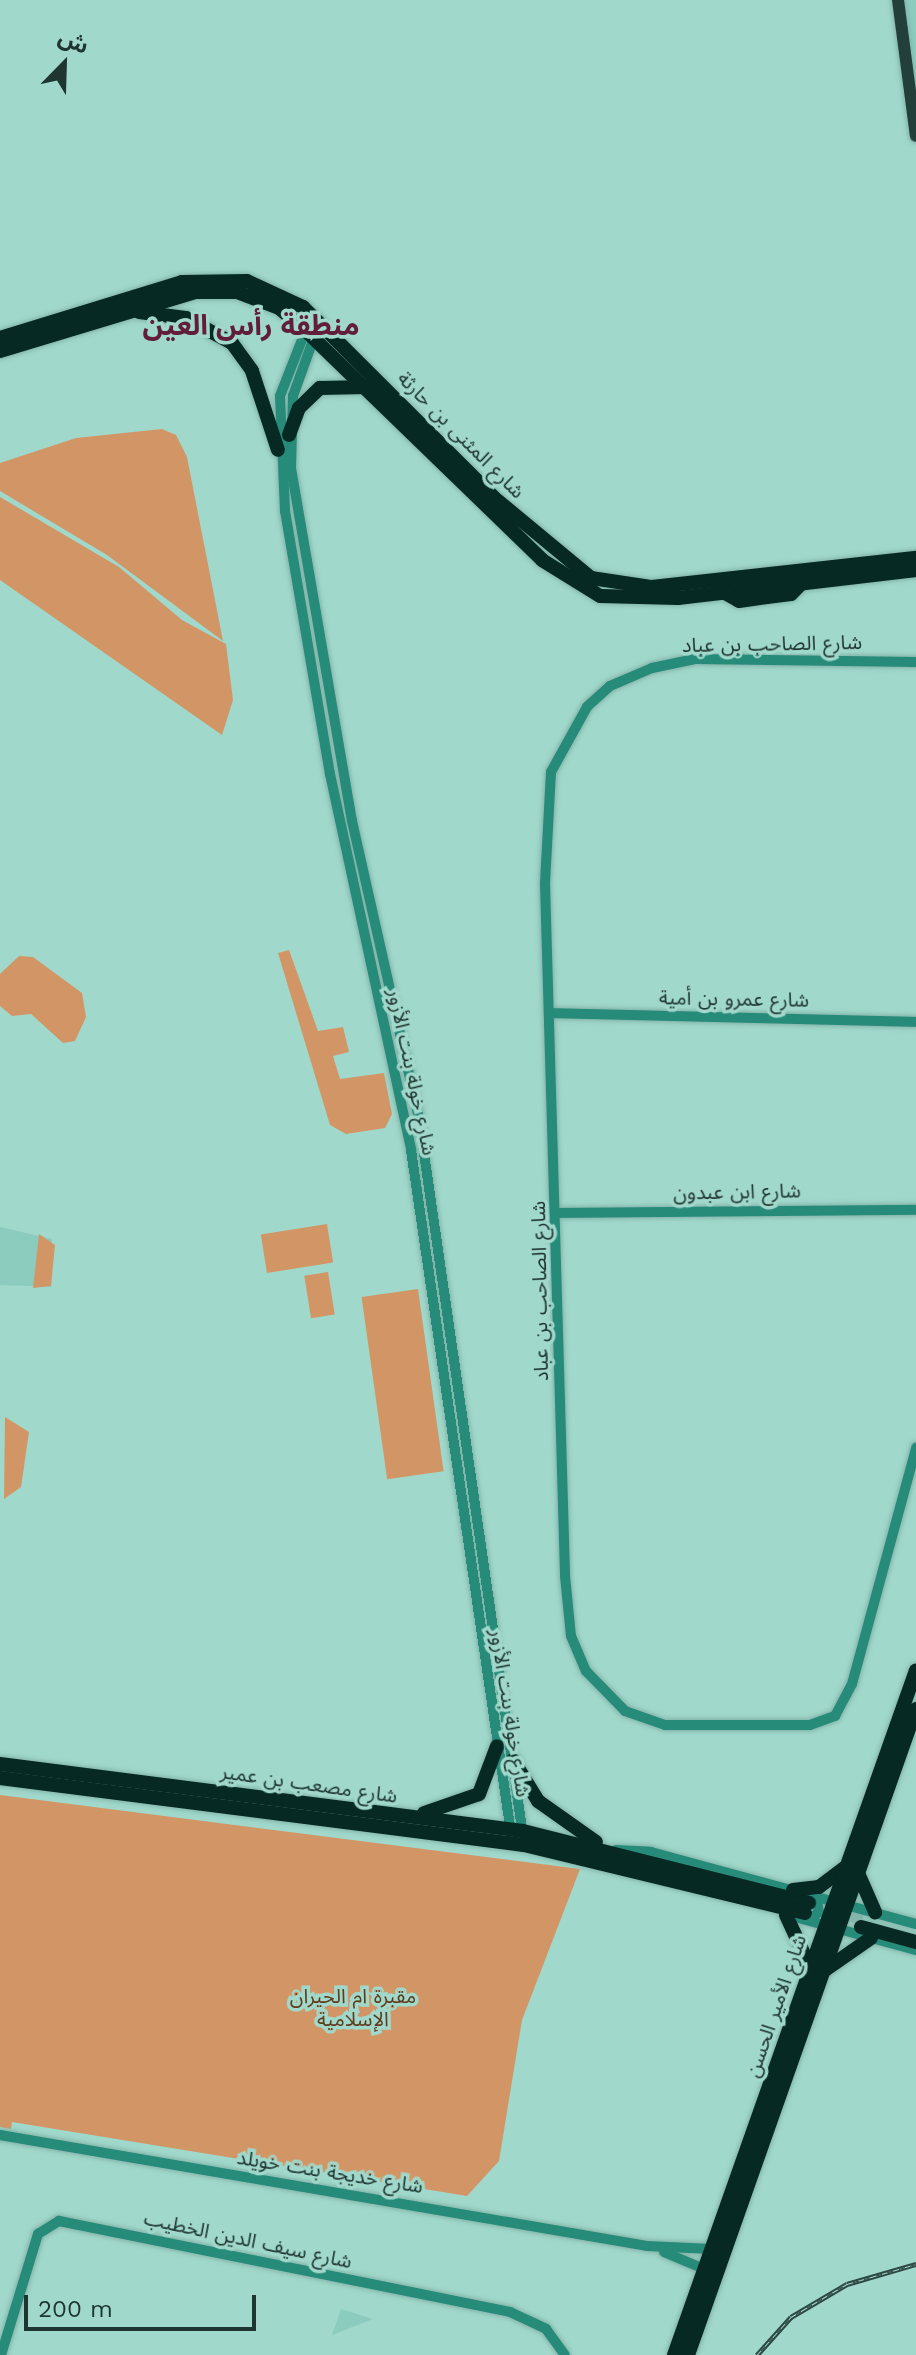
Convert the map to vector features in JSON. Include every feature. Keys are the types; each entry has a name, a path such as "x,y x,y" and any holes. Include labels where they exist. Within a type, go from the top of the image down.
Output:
{"highway":[{"name":"شارع المثنى بن حارثة","path":"0,338 204,278 265,286 313,327 546,555 591,578 630,588 916,558"},
{"name":"شارع المثنى بن حارثة","path":"0,351 196,292 237,292 279,308 313,327 367,387 546,555 615,600 723,592 916,570"},
{"path":"126,312 186,318 232,343 252,371 278,450"},
{"path":"289,435 299,408 320,388 367,387"},
{"name":"شارع الأمير الحسن","path":"674,2355 832,1926 916,1670"},
{"name":"شارع الأمير الحسن","path":"851,1870 916,1709"},
{"path":"400,1816 444,1811 479,1794 497,1746"},
{"path":"513,1760 538,1801 605,1852"},
{"name":"شارع مصعب بن عمير","path":"0,1764 400,1816 605,1852 809,1908"},
{"name":"شارع مصعب بن عمير","path":"0,1778 517,1837"},
{"path":"793,1890 819,1887 851,1870 864,1923"},
{"path":"786,1915 816,1971 864,1923"},
{"path":"864,1923 916,1933"},
{"path":"864,1923 916,1942"},
{"name":"شارع الأمير الحسن","path":"688,2355 816,1971"}],"main road":[{"path":"898,0 916,136"}],"street":[{"name":"شارع خولة بنت الأزور","path":"313,327 289,435 333,725 444,1331 513,1760 517,1837"},
{"name":"شارع خولة بنت الأزور","path":"313,327 285,375 278,450 327,759 372,942"},
{"name":"شارع الصاحب بن عباد","path":"916,662 695,659 652,668 602,692 578,719 551,772 545,884 552,1013 567,1606 586,1671 625,1711 665,1725 810,1725 835,1716 852,1684 916,1448"},
{"name":"شارع عمرو بن أمية","path":"552,1013 916,1022"},
{"name":"شارع ابن عبدون","path":"558,1213 916,1210"},
{"name":"شارع خولة بنت الأزور","path":"444,1331 497,1746 517,1837"},
{"name":"شارع مصعب بن عمير","path":"605,1852 651,1852 793,1890 832,1926 864,1923"},
{"name":"شارع مصعب بن عمير","path":"605,1852 786,1915 839,1904 864,1923"},
{"path":"864,1923 916,1924"},
{"path":"864,1923 916,1950"},
{"name":"شارع خديجة بنت خويلد","path":"2,2136 647,2246 712,2249"},
{"name":"شارع سيف الدين الخطيب","path":"1,2355 38,2234 59,2221 510,2312 546,2329 565,2355"},
{"name":"شارع خديجة بنت خويلد","path":"647,2246 704,2269"}],"shaded area":[{"path":"900,0 916,0 916,114"},
{"path":"0,1227 52,1239 51,1287 0,1285"},
{"path":"341,2309 373,2319 332,2335"}],"green space":[{"path":"162,429 176,435 187,457 223,641 107,555 0,491 0,463 76,438"},
{"path":"0,497 119,567 182,620 226,644 233,700 222,735 0,580"},
{"path":"289,950 318,1031 343,1027 349,1052 333,1056 340,1079 384,1073 392,1114 385,1128 346,1134 330,1125 278,953"},
{"path":"19,956 33,957 82,993 86,1017 75,1041 63,1043 31,1014 12,1016 0,1006 0,974"},
{"path":"327,1224 333,1263 267,1273 261,1234"},
{"path":"39,1234 55,1245 51,1286 33,1288"},
{"path":"328,1272 335,1314 311,1318 304,1276"},
{"path":"418,1289 444,1471 387,1479 362,1297"},
{"path":"5,1417 29,1432 21,1487 4,1499"},
{"name":"مقبرة ام الحيران الإسلامية","path":"0,1795 580,1869 522,2020 499,2161 467,2196 12,2122 11,2129 0,2127"}],"tunnel":[{"path":"809,1903 863,1918"}],"railway":[{"path":"757,2355 791,2317 847,2284 916,2264"}],"district":[{"name":"منطقة رأس العين","path":"251,326"}]}
